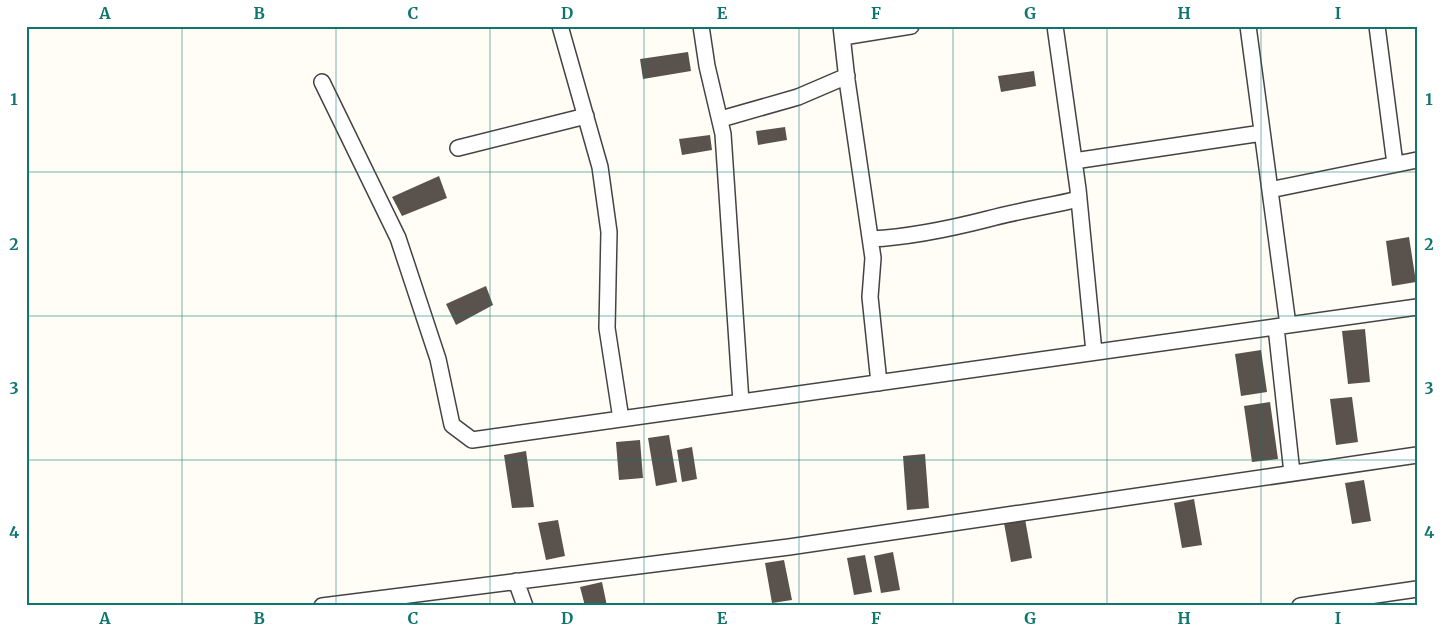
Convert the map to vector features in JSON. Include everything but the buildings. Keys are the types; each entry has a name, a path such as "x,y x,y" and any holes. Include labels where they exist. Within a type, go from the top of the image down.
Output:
{"street":[{"path":"560,26 600,167 610,232 607,328 621,419"},
{"path":"701,26 707,66 720,119 732,285 738,328 741,402"},
{"path":"879,383 870,297 873,258 842,31 911,26"},
{"path":"1055,26 1079,199 1094,352"},
{"path":"1248,26 1270,190 1292,473"},
{"path":"1377,26 1395,164"},
{"path":"720,119 798,97 847,76"},
{"path":"322,82 398,238 438,359 452,425 472,440 1417,306"},
{"path":"458,148 586,116"},
{"path":"1074,161 1262,133"},
{"path":"1270,190 1417,160"},
{"path":"871,239 908,237 954,229 989,218 1079,199"},
{"path":"322,606 354,604 516,581 789,547 1417,455"},
{"path":"516,581 526,606"},
{"path":"1300,606 1417,589"}]}
